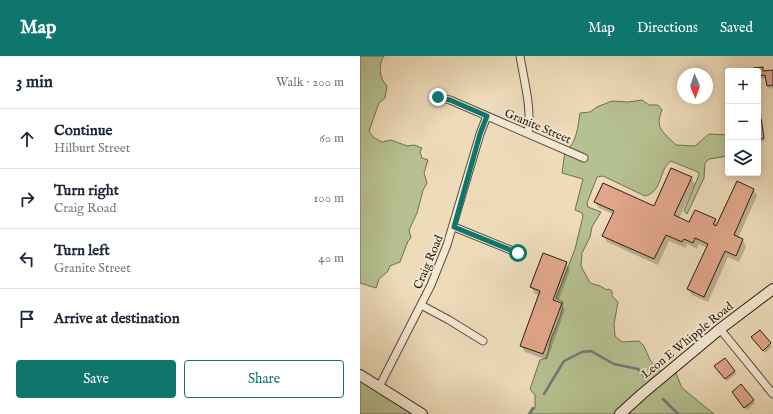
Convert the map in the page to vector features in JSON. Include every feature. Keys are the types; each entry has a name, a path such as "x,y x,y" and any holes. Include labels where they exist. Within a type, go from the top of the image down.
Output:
{"street":[{"path":"520,56 530,122 528,133"},
{"name":"Granite Street","path":"438,97 450,100 584,158"},
{"name":"Craig Road","path":"379,387 431,285 454,227 480,134 487,116"},
{"path":"454,227 518,253"},
{"name":"Leon E Whipple Road","path":"620,414 720,329 773,288"},
{"path":"421,305 483,341"},
{"path":"720,329 773,394"},
{"path":"360,375 422,414"}],"green space":[{"path":"360,56 384,56 380,71 382,79 387,86 385,98 379,103 369,131 373,137 382,142 391,140 407,146 414,145 422,148 420,152 422,158 428,160 424,173 427,183 423,190 417,213 409,230 411,238 408,241 400,262 390,266 388,271 379,279 376,288 360,283"},
{"path":"642,100 649,105 658,105 662,110 659,122 660,126 664,133 676,145 695,146 709,134 725,135 725,156 709,159 705,163 704,178 687,214 684,211 699,175 698,172 671,161 664,169 655,190 651,194 645,196 603,176 597,177 587,203 588,207 601,212 592,227 590,237 582,253 581,266 590,283 612,291 612,296 618,302 614,324 615,336 622,342 639,341 644,346 650,360 663,373 673,366 682,388 714,414 530,414 535,408 535,395 530,389 540,360 546,358 547,356 551,339 560,316 563,302 556,298 575,249 583,216 582,213 575,210 583,179 562,173 565,151 572,144 574,139 578,128 580,113 590,112 597,107 612,101 628,102"},
{"path":"360,375 420,414 360,414"}],"building":[{"path":"763,67 763,71 773,70 773,85 767,86 765,75 761,76 761,68 753,68"},
{"path":"761,118 764,138 761,139"},
{"path":"671,168 692,177 674,215 689,222 695,210 716,219 713,224 716,226 737,181 754,189 734,235 743,239 736,256 725,251 704,297 687,289 708,244 695,238 693,243 684,239 682,242 666,235 654,259 602,236 614,211 594,202 603,183 654,206"},
{"path":"543,253 567,262 553,300 562,303 543,354 520,346 540,291 530,287"},
{"path":"760,330 771,343 763,351 751,337"},
{"path":"725,358 735,371 725,379 714,366"},
{"path":"741,384 754,400 744,408 732,392"}],"waterway":[{"path":"544,394 564,361 582,352 591,351 614,364 638,369 644,376"},
{"path":"663,399 678,414"},
{"path":"529,414 533,408"}],"route":[{"path":"438,97 450,100 487,116 480,134 454,227 518,253"}]}
